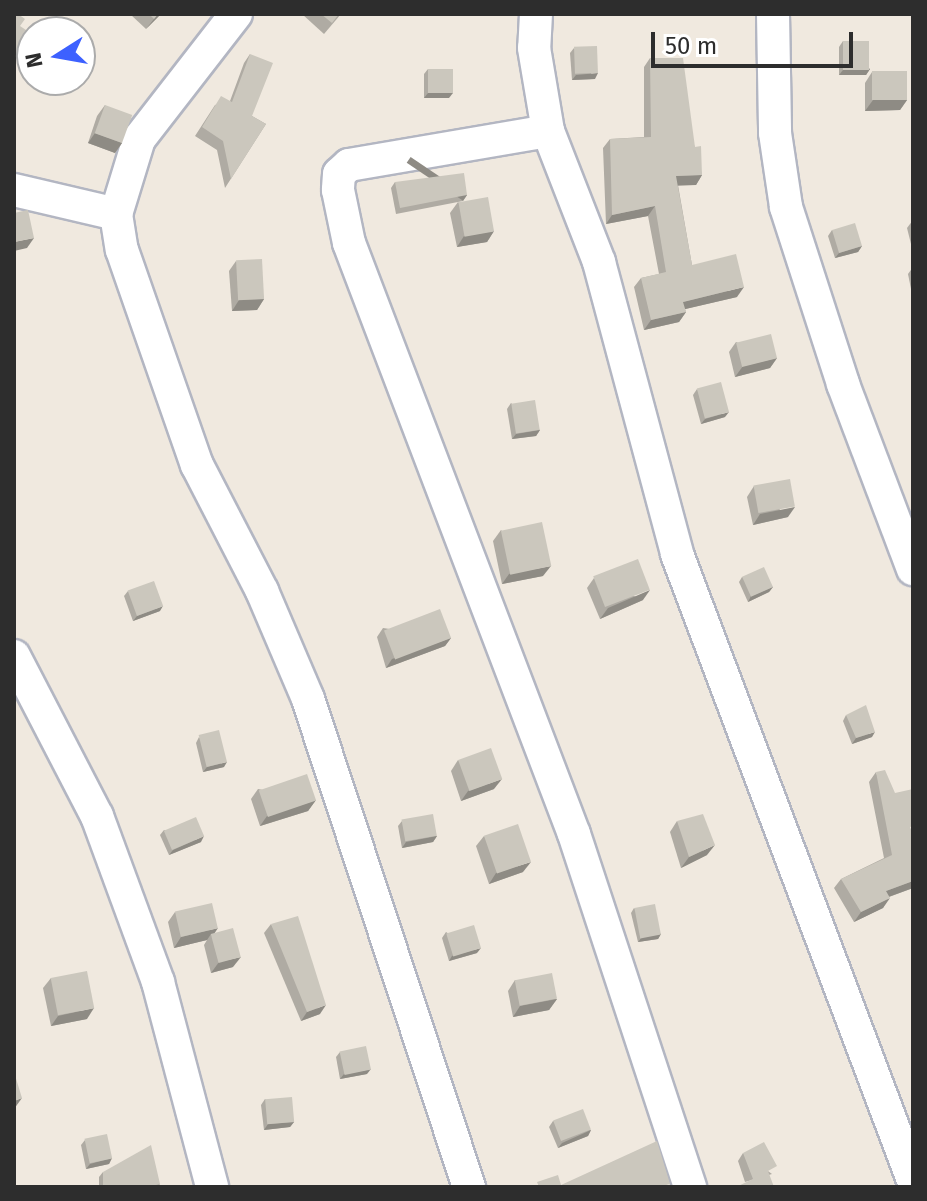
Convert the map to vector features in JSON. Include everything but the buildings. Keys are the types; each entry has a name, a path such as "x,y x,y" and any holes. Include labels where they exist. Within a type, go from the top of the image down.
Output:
{"street":[{"path":"236,14 139,139 116,214 122,250 197,465 262,591 308,699 469,1187"},
{"path":"536,14 534,48 548,131 599,262 682,568 913,1180"},
{"path":"773,14 775,133 786,207 843,384 913,569"},
{"path":"548,131 349,165 339,174 338,190 349,243 574,834 690,1187"},
{"path":"14,190 116,214"},
{"path":"14,656 97,816 158,982 212,1187"}]}
